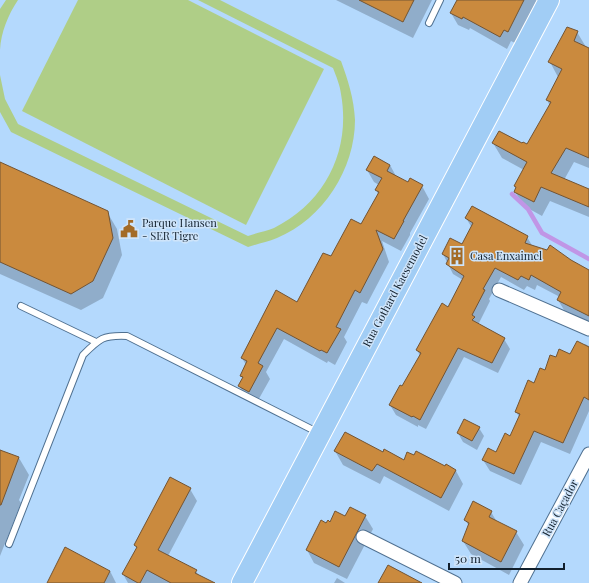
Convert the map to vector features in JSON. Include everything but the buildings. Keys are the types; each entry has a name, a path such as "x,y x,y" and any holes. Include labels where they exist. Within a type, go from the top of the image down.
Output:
{"main road":[{"name":"Rua Gothard Kaesemodel","path":"242,583 549,0"}],"street":[{"path":"499,290 589,329"},
{"name":"Rua Caçador","path":"520,583 588,459"},
{"path":"363,537 455,583"}],"lane":[{"path":"429,23 440,0"},
{"path":"21,306 96,342"},
{"path":"9,544 84,355 96,342 110,335 127,336 320,434"}],"green space":[{"path":"6,0 18,0 6,24 0,50 0,9"},
{"path":"78,0 188,0 324,69 246,225 22,111"},
{"path":"198,0 220,0 341,61 352,97 355,120 354,138 342,174 333,190 322,205 309,218 294,229 270,241 248,247 11,132 0,112 0,75 5,99 18,124 248,236 274,228 292,217 308,204 321,189 331,172 338,154 342,135 343,115 338,81 333,68"}],"waterway":[{"path":"512,194 528,209 542,233 589,259"}],"place":[{"name":"Parque Hansen - SER Tigre","path":"129,229"},
{"name":"Casa Enxaimel","path":"457,256"}]}
